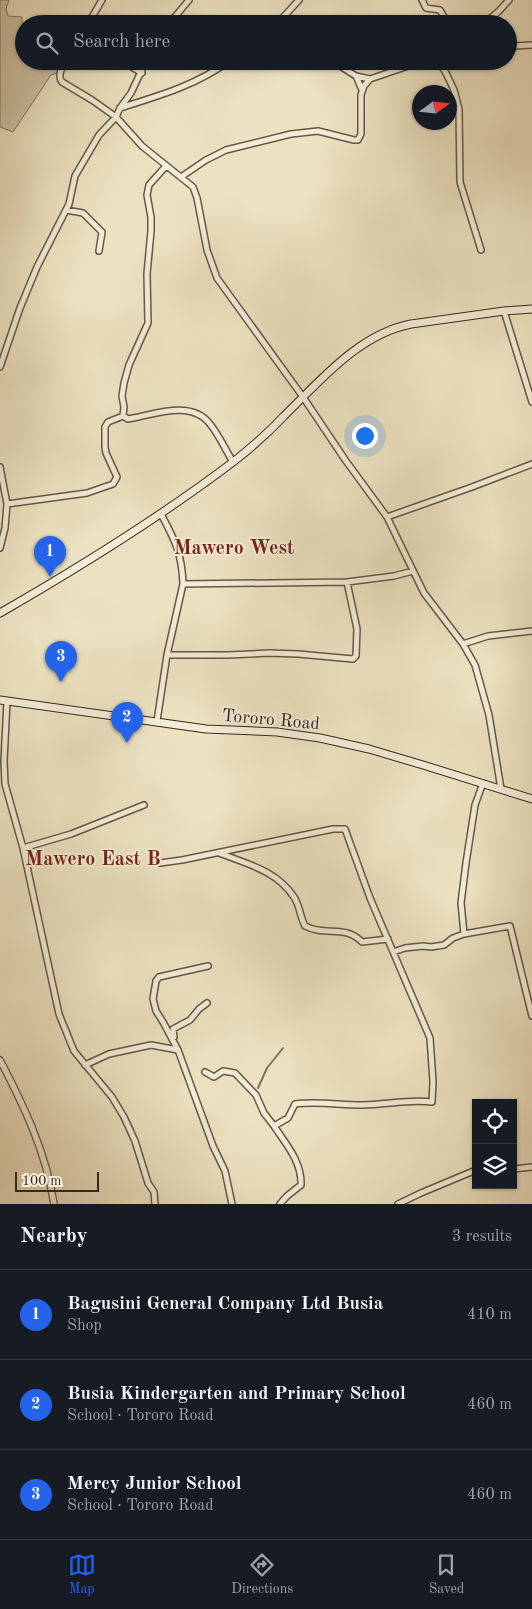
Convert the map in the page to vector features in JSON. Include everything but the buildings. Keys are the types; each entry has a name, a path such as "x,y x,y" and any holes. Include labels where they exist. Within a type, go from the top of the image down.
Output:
{"main road":[{"path":"0,612 113,545 161,514 233,462 266,434 352,352 384,332 398,326 504,311 532,309"},
{"name":"Tororo Road","path":"4,700 206,728 277,732 320,738 369,749 532,799"}],"street":[{"path":"93,15 102,0"},
{"path":"176,15 189,0"},
{"path":"286,15 299,0"},
{"path":"422,0 426,8 440,10 443,15"},
{"path":"496,15 508,0"},
{"path":"517,46 532,45"},
{"path":"62,70 60,80 116,117 142,146 188,182 195,191 207,250 217,278 387,517 413,571 434,607 463,644 475,665 492,729 501,789"},
{"path":"137,70 142,73"},
{"path":"0,367 20,308 37,267 69,204 76,176 99,135 116,117 143,70"},
{"path":"120,108 178,88 202,78 215,70"},
{"path":"346,70 356,76 370,79 396,70"},
{"path":"444,70 454,90 459,109 460,182 481,250"},
{"path":"181,177 206,160 226,150 291,134 318,131 358,140 361,134 362,90 356,76"},
{"path":"362,90 370,79"},
{"path":"123,416 122,396 124,382 129,365 148,323 147,274 151,217 147,195 149,185 166,166"},
{"path":"66,210 83,213 102,232 99,251"},
{"path":"504,311 532,402"},
{"path":"123,416 128,419 166,411 193,412 210,424 233,462"},
{"path":"7,504 87,492 113,484 117,477 106,453 105,427 108,422 123,416"},
{"path":"387,517 532,464"},
{"path":"0,466 7,504 5,528 0,548"},
{"path":"157,721 166,655 183,584 176,541 161,514"},
{"path":"183,584 348,582 413,571"},
{"path":"166,655 228,656 269,653 353,659 356,656 356,629 348,582"},
{"path":"463,644 488,636 532,631"},
{"path":"4,700 4,775 23,848 59,1014 74,1051 112,1097 124,1117 135,1141 148,1184 154,1192 155,1204"},
{"path":"464,934 461,903 466,863 476,805 483,783"},
{"path":"23,848 80,830 144,805"},
{"path":"160,863 333,829 345,830 370,898 430,1038 433,1082 432,1102 417,1100 363,1105 311,1102 295,1104 288,1118 274,1126"},
{"path":"218,852 266,871 277,878 295,899 305,926 309,929 328,932 342,931 355,935 362,942 388,939"},
{"path":"393,952 406,948 431,947 444,944 464,934 510,926 532,1016"},
{"path":"178,1050 156,1011 153,999 156,981 159,977 208,966"},
{"path":"207,1003 199,1008 190,1020 173,1029 173,1032 213,1146 225,1171 232,1204"},
{"path":"85,1065 109,1054 151,1045 178,1050"},
{"path":"0,1060 25,1109 37,1138 51,1183 54,1204"},
{"path":"205,1072 214,1077 223,1071 235,1072 256,1095 264,1112 296,1158 301,1185 280,1204"},
{"path":"517,1169 532,1167"},
{"path":"398,1204 472,1172"}],"shaded area":[{"path":"0,0 9,0 6,9 8,16 15,16 15,70 58,70 57,73 51,75 13,132 0,127"}],"waterway":[{"path":"258,1088 267,1068 283,1048"}],"place":[{"name":"Bagusini General Company Ltd Busia","path":"50,577"},
{"name":"Mercy Junior School","path":"61,682"},
{"name":"Busia Kindergarten and Primary School","path":"127,743"}],"district":[{"name":"Mawero West","path":"234,547"},
{"name":"Mawero East B","path":"93,858"}]}
